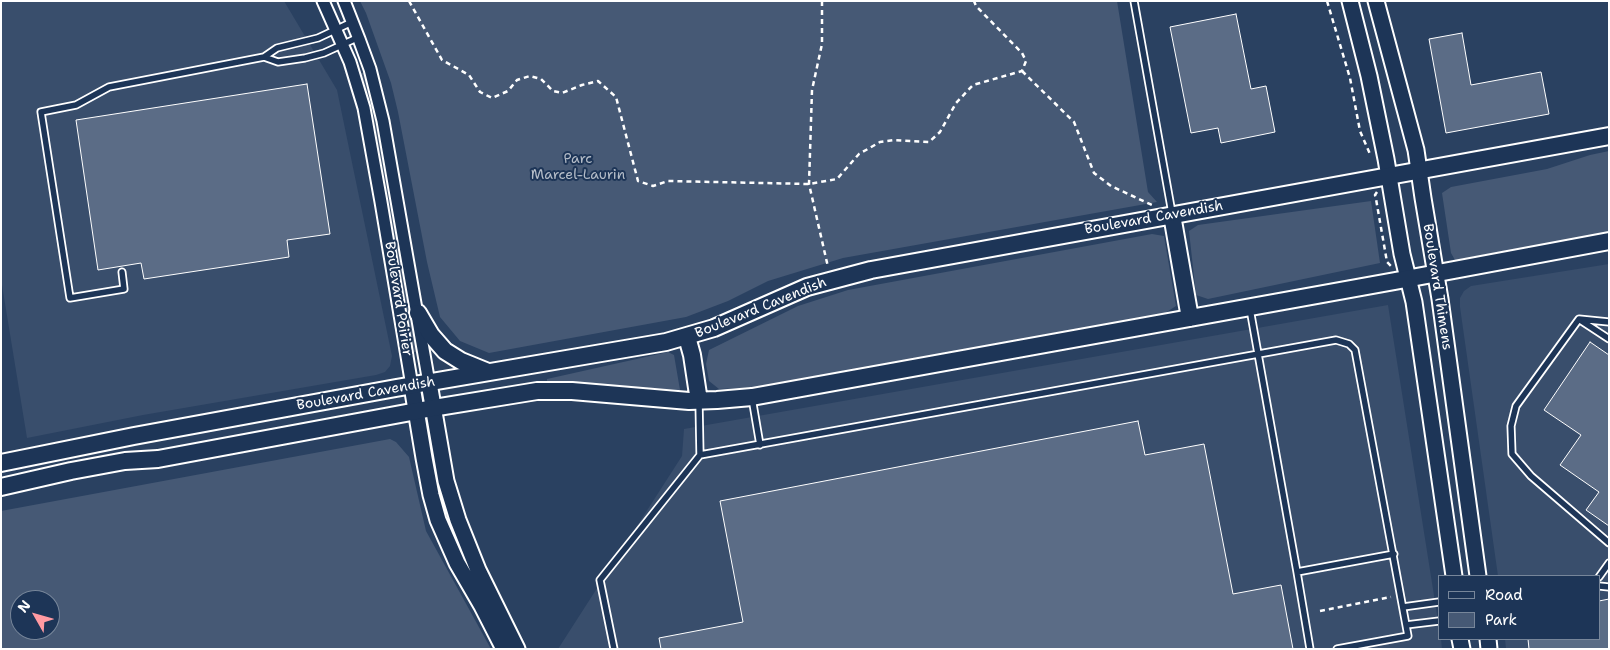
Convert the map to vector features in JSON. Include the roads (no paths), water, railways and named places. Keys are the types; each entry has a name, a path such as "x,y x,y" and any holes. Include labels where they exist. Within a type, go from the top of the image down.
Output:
{"main road":[{"name":"Boulevard Cavendish","path":"1,463 134,436 687,337 736,320 800,289 892,266 1609,136"},
{"path":"1172,215 1190,318"},
{"name":"Boulevard Cavendish","path":"1,487 72,471 139,460 158,459 416,411 542,390 699,401 752,397 1609,241"},
{"path":"418,313 431,335 445,351 461,361 488,372"},
{"path":"687,337 692,355 699,401"},
{"path":"134,436 139,460"}],"street":[{"name":"Boulevard Poirier","path":"323,1 343,45 359,92 370,139 416,411 438,520 457,563 486,612 504,649"},
{"name":"Boulevard Poirier","path":"344,1 372,74 385,128 446,481 460,526 478,570 517,649"},
{"name":"Boulevard Thimens","path":"1350,1 1369,76 1414,302 1454,575"},
{"name":"Boulevard Thimens","path":"1376,1 1415,144 1436,272 1478,575"}],"lane":[{"path":"1134,1 1172,215"},
{"path":"122,272 124,289 70,298 41,112 76,105 109,87 264,57 277,48 312,40 352,22"},
{"path":"264,57 278,62 305,58 324,53 359,37"},
{"path":"1250,306 1310,649"},
{"path":"1578,319 1609,322"},
{"path":"1578,319 1609,339"},
{"path":"1578,319 1516,406 1511,426 1512,454 1531,476 1609,543"},
{"path":"700,456 1336,340 1349,344 1355,350 1408,636 1337,649"},
{"path":"752,397 760,445"},
{"path":"614,649 600,580 700,456 699,401"},
{"path":"1297,572 1394,554"},
{"path":"1600,576 1609,563"},
{"path":"1403,607 1438,602"},
{"path":"1406,626 1438,621"}],"park label":[{"name":"Parc Marcel-Laurin","path":"578,168"}]}
